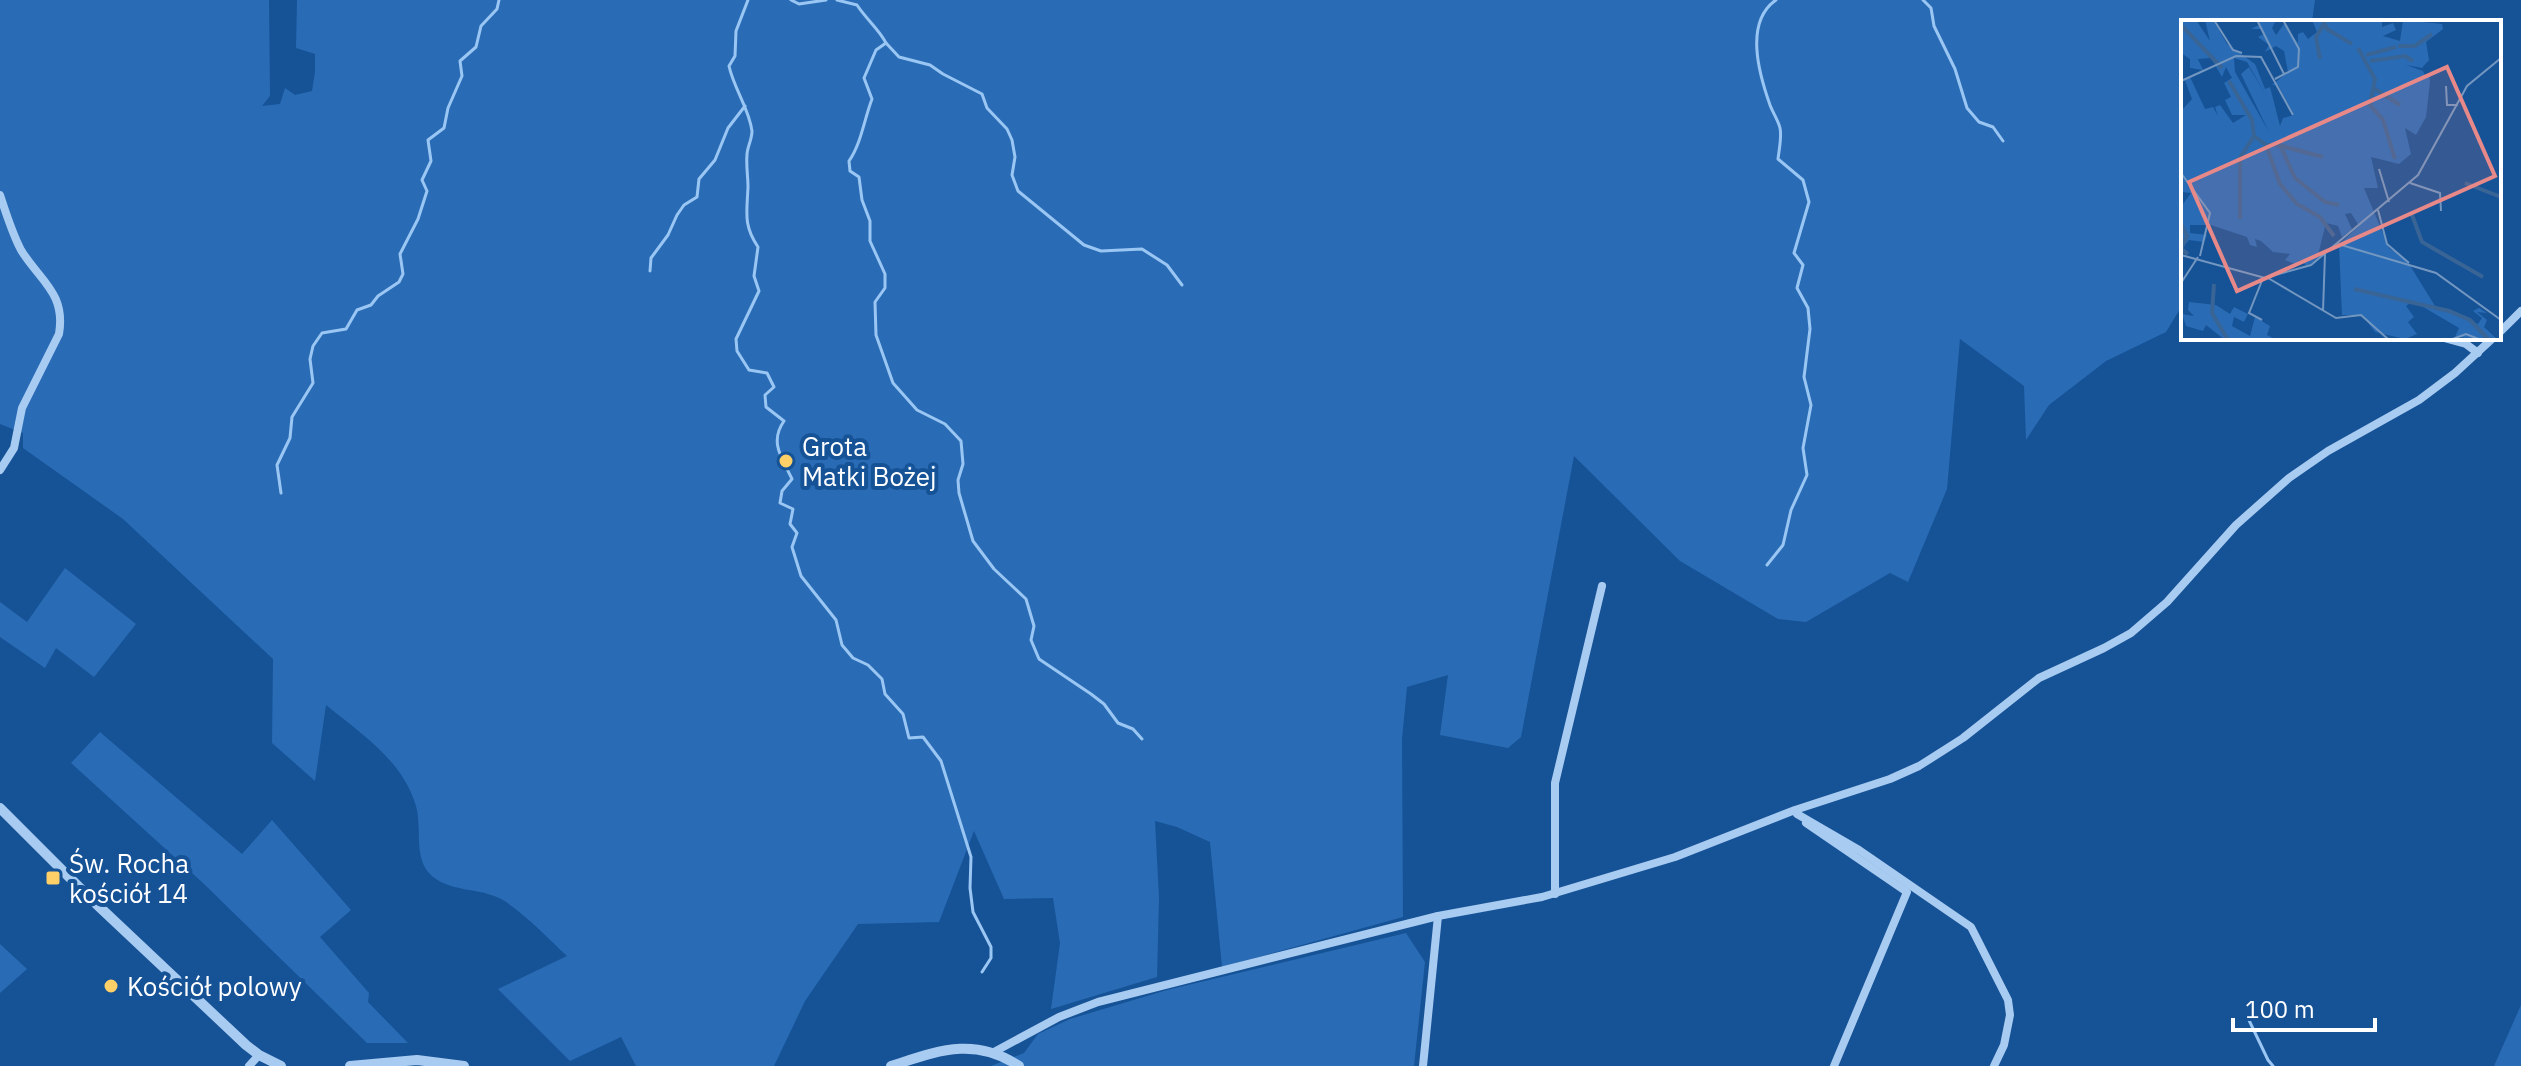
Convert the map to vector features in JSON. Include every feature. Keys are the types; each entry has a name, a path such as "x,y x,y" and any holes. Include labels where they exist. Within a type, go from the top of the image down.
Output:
{"street":[{"path":"0,195 20,248 55,295 61,323 59,334 18,416 14,448 0,470"},
{"path":"2501,331 2521,311"},
{"path":"2451,340 2466,344 2478,353"},
{"path":"994,1052 1023,1034 1098,1002 1438,916 1555,894 1675,857 1919,766 1963,738 2039,678 2131,633 2167,602 2236,525 2289,478 2328,451 2419,400 2491,340"},
{"path":"1555,894 1555,783 1602,586"},
{"path":"0,808 120,927 259,1055 281,1066"},
{"path":"1796,812 1799,819 1907,892 1834,1066"},
{"path":"1796,812 1859,850 1971,927 2008,1000 2010,1015 2004,1045 1994,1066"},
{"path":"1423,1066 1438,916"},
{"path":"891,1066 946,1050 979,1048 994,1052 1019,1066"},
{"path":"249,1066 259,1055"},
{"path":"350,1066 417,1060 464,1066"}],"shaded area":[{"path":"0,0 269,0 270,96 262,106 280,104 285,88 295,95 312,91 315,54 296,48 297,0 2315,0 2312,20 2181,20 2181,307 2166,332 2106,361 2049,405 2026,440 2024,386 1960,339 1947,489 1908,582 1890,573 1806,622 1778,619 1680,561 1574,456 1521,737 1508,748 1440,735 1448,675 1407,687 1402,739 1403,917 1222,967 1210,842 1155,821 1159,898 1157,977 1051,1009 1060,943 1053,898 1004,899 974,831 939,922 858,924 805,1001 774,1066 636,1066 621,1037 570,1061 498,989 567,956 503,900 445,884 429,873 421,858 417,812 409,787 378,748 326,705 315,781 272,743 273,659 123,519 23,448 23,433 0,424"},
{"path":"65,568 136,624 94,677 56,648 45,668 0,637 0,602 27,622"},
{"path":"100,732 242,854 272,820 351,910 320,937 369,993 368,1002 408,1043 367,1043 204,884 71,763"},
{"path":"1406,933 1425,962 1414,1066 991,1066 1024,1053 1038,1034 1070,1019 1167,990"},
{"path":"0,944 27,969 0,993"},
{"path":"2521,1005 2521,1066 2494,1066"}],"waterway":[{"path":"281,493 277,465 290,438 292,417 313,383 310,359 313,346 322,333 346,329 357,310 371,305 378,296 399,282 403,274 400,254 418,219 427,191 422,180 431,161 428,140 444,128 448,108 462,76 460,61 476,47 481,26 497,9 499,0"},
{"path":"748,0 736,31 735,56 729,66 752,131 747,152 747,218 758,247 754,276 759,291 736,339 737,351 749,370 767,373 774,387 765,395 766,407 784,421 777,443 792,479 782,491 780,503 793,509 790,524 797,533 792,547 801,576 836,620 842,645 853,658 868,665 882,679 885,694 903,714 909,738 923,737 941,761 971,857 973,912 991,947 991,958 982,972"},
{"path":"791,0 799,4 826,0"},
{"path":"837,0 857,5 886,43 876,50 864,78 872,99 849,161 850,171 859,177 862,200 870,221 870,241 885,274 885,288 875,302 876,335 893,383 917,410 945,424 961,441 963,464 958,480 959,493 973,541 994,569 1026,599 1034,626 1031,640 1039,659 1104,704 1118,723 1133,729 1142,739"},
{"path":"1767,565 1783,545 1791,510 1807,475 1803,448 1811,405 1804,377 1810,329 1808,308 1797,288 1803,265 1794,253 1809,202 1803,180 1778,159 1780,128 1766,92 1757,49 1760,21 1776,0"},
{"path":"1923,0 1931,8 1934,26 1955,69 1967,108 1979,122 1993,127 2003,141"},
{"path":"886,43 899,57 930,65 982,94 987,108 1007,129 1012,140 1015,157 1012,175 1018,191 1084,245 1101,251 1142,249 1167,265 1182,285"},
{"path":"650,271 651,258 684,205 697,197 699,179 715,160 728,128 745,106"},
{"path":"2247,1016 2273,1066"}],"place":[{"name":"Grota Matki Bożej","path":"786,461"},
{"name":"Św. Rocha kościół 14","path":"53,878"},
{"name":"Kościół polowy","path":"111,986"}]}
